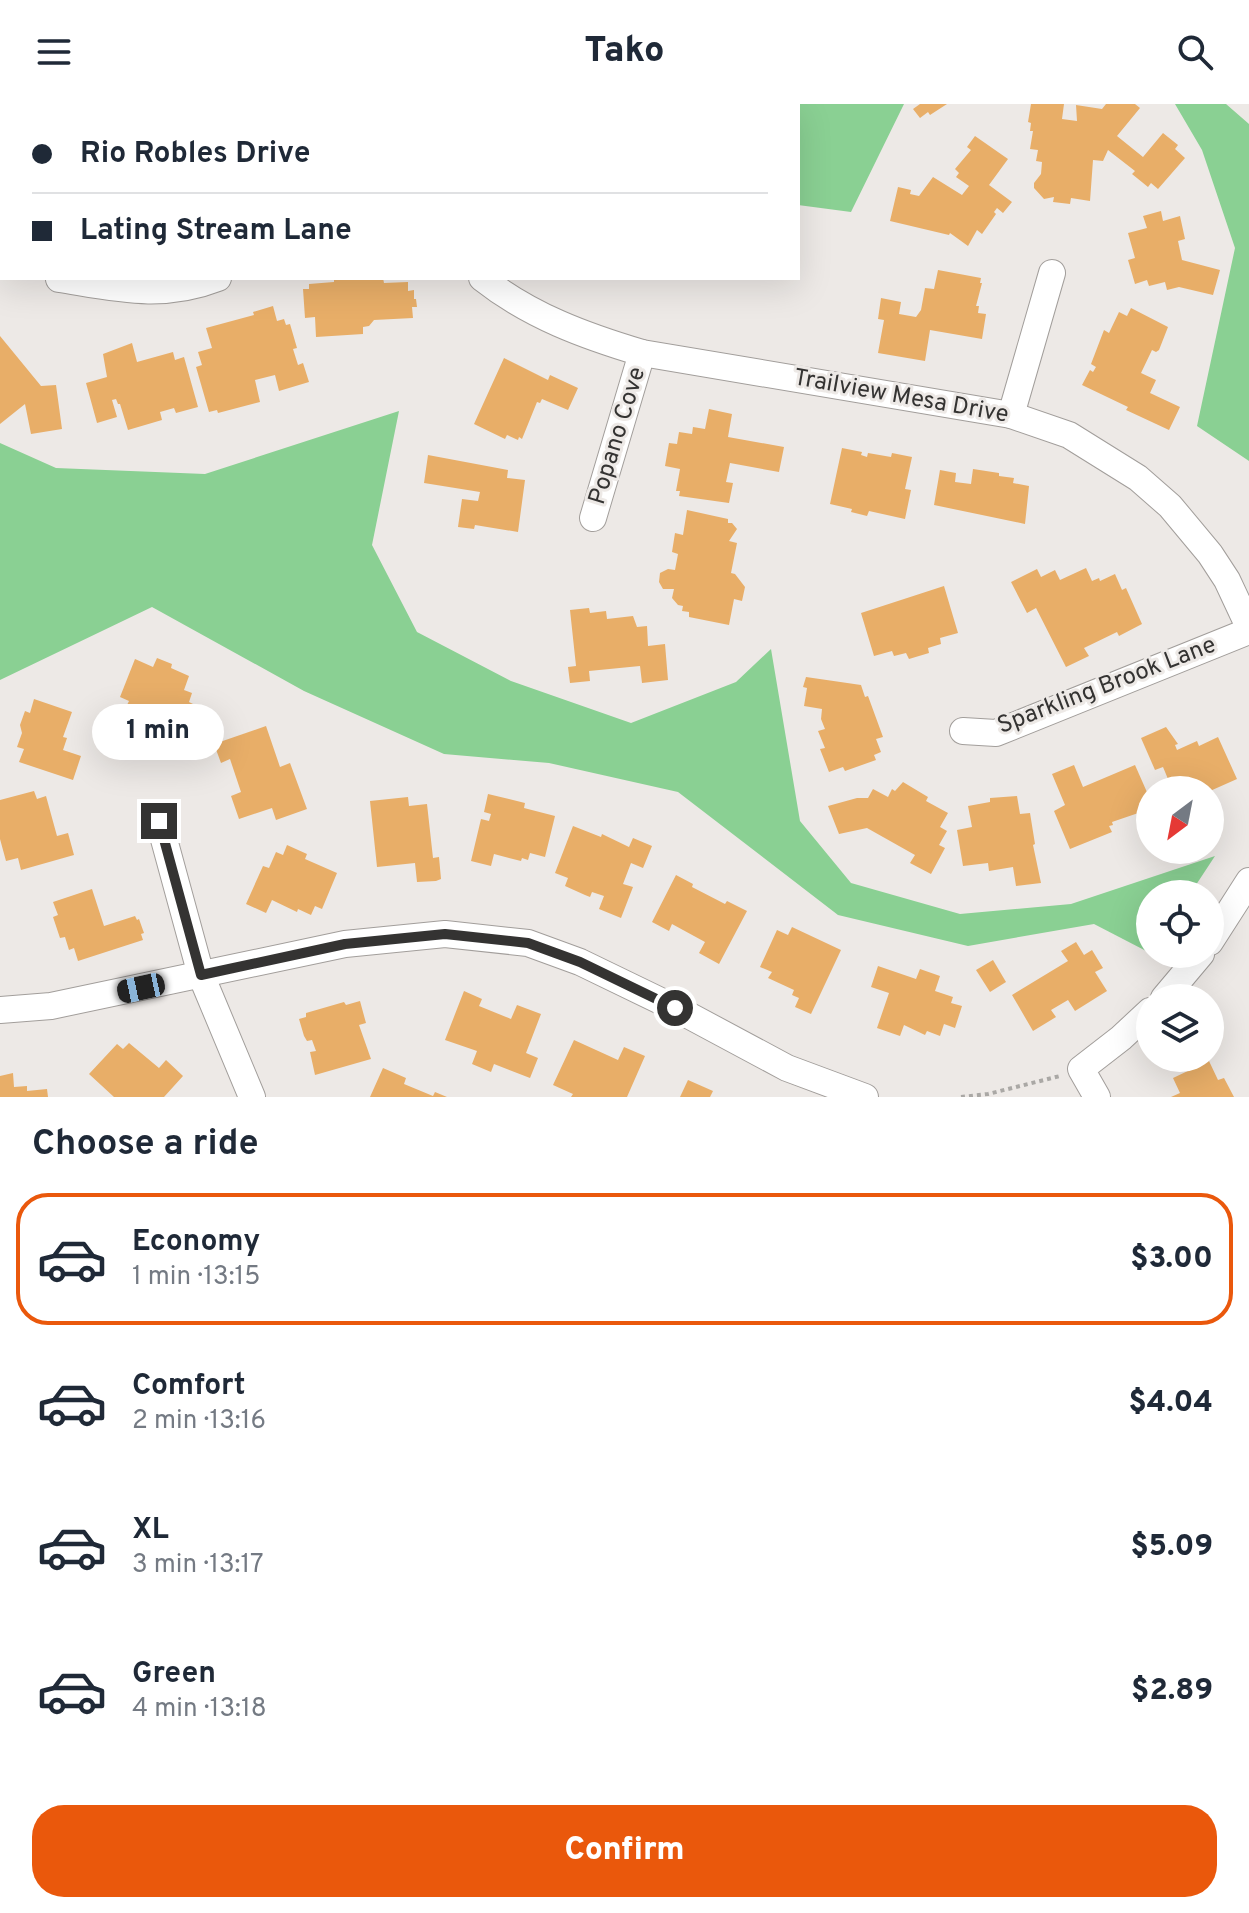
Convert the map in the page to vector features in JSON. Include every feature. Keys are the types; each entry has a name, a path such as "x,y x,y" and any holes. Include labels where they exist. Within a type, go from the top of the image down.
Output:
{"street":[{"path":"1011,415 1052,273"},
{"path":"67,280 158,292 213,280"},
{"name":"Trailview Mesa Drive","path":"484,280 499,292 551,321 642,353 1011,415 1069,435 1138,478 1170,506 1227,580 1249,629"},
{"name":"Popano Cove","path":"593,518 642,353"},
{"name":"Sparkling Brook Lane","path":"963,731 996,733 1249,629"},
{"path":"159,821 201,975 252,1097"},
{"path":"1224,923 1249,881"},
{"path":"0,1010 51,1006 345,944 445,934 528,943 627,983 787,1068 865,1097"},
{"path":"1176,984 1189,968"},
{"path":"1097,1097 1081,1069 1136,1024"}],"path":[{"path":"961,1097 1044,1081 1081,1069"}],"green space":[{"path":"800,104 904,104 851,212 800,205"},
{"path":"1175,104 1226,104 1249,124 1249,461 1197,426 1235,248 1202,150"},
{"path":"399,411 372,545 417,632 511,681 631,723 736,682 771,649 800,821 851,883 960,914 1071,904 1136,882 1136,946 1094,924 968,946 838,915 678,792 549,763 444,754 304,691 152,607 0,680 0,443 56,468 205,474"},
{"path":"1191,864 1210,864 1199,880 1143,880"}],"building":[{"path":"920,104 947,104 920,118 913,109"},
{"path":"1031,104 1064,104 1062,119 1077,121 1076,105 1102,109 1106,104 1135,104 1140,108 1117,136 1143,157 1163,133 1178,145 1175,149 1185,158 1158,189 1151,183 1148,187 1132,174 1135,171 1108,150 1103,161 1093,160 1090,201 1071,198 1070,204 1053,202 1054,197 1044,199 1034,188 1041,174 1042,162 1036,161 1038,150 1030,149 1033,131 1030,131 1031,123 1028,122"},
{"path":"975,136 1008,159 989,185 1012,202 1003,213 997,208 982,234 977,230 968,246 950,233 890,221 898,187 919,196 933,177 962,195 969,186 956,177 959,173 955,169 971,150 967,147"},
{"path":"1161,211 1163,221 1180,216 1185,239 1178,241 1182,260 1220,270 1213,295 1179,287 1167,290 1165,282 1149,286 1147,280 1135,284 1128,260 1135,258 1128,233 1147,228 1143,216"},
{"path":"938,270 981,278 976,306 979,306 978,313 986,314 982,339 930,330 925,361 878,353 884,320 878,319 881,298 901,302 899,314 916,317 921,310 925,288 934,289"},
{"path":"408,282 408,291 414,290 416,299 417,307 412,307 413,318 374,320 363,327 363,334 316,337 315,317 305,318 303,289 309,289 309,284"},
{"path":"273,306 277,321 284,319 286,325 290,324 298,365 303,363 309,382 279,391 275,375 255,380 260,402 218,413 217,410 209,412 196,367 202,365 198,352 212,348 206,328 254,315 253,312"},
{"path":"1131,308 1168,327 1159,350 1152,350 1141,373 1156,380 1150,393 1180,407 1169,430 1082,385 1090,370 1093,372 1096,367 1091,364 1104,330 1109,333 1119,312 1127,316"},
{"path":"0,336 41,386 56,385 62,429 31,434 25,404 0,424"},
{"path":"132,343 137,362 173,352 175,360 184,357 198,407 176,413 174,408 160,412 162,420 128,430 116,399 112,400 117,417 97,423 86,383 107,377 103,354"},
{"path":"504,358 548,380 550,375 578,388 568,410 542,399 540,403 537,402 522,439 519,437 518,440 507,435 505,439 474,424"},
{"path":"709,409 732,414 728,437 784,447 779,472 730,463 726,482 733,483 729,503 679,496 680,491 676,491 680,469 665,466 669,443 677,444 679,432 692,434 693,427 705,429"},
{"path":"842,448 862,452 861,455 867,457 868,453 891,457 892,453 912,457 905,489 911,490 905,519 869,511 867,516 830,504"},
{"path":"428,455 508,470 507,478 525,480 518,532 475,525 474,529 458,527 462,499 478,501 480,492 424,483"},
{"path":"973,469 999,473 999,476 1014,478 1013,483 1029,486 1025,524 934,505 940,470 956,473 955,482 971,484"},
{"path":"687,510 728,519 728,523 737,529 729,541 737,543 731,573 745,587 742,601 734,599 729,625 689,617 689,612 682,611 683,606 672,598 674,589 663,589 659,582 660,573 675,570 678,554 672,552 675,533 683,535"},
{"path":"1086,568 1092,581 1115,574 1122,590 1126,588 1142,624 1084,648 1089,656 1066,667 1036,608 1027,613 1011,582 1037,569 1041,577 1055,570 1060,580"},
{"path":"944,586 958,633 940,638 941,644 928,648 929,653 909,659 906,653 894,656 892,651 874,656 861,613"},
{"path":"589,608 590,613 606,611 607,619 633,616 637,627 647,626 648,646 665,644 668,680 642,683 640,666 589,671 590,681 570,683 568,667 576,666 570,610"},
{"path":"157,658 189,676 184,690 192,693 189,702 193,704 178,743 155,734 157,728 148,725 150,720 125,709 129,701 120,697 135,659 153,667"},
{"path":"806,677 861,685 883,737 876,739 881,752 874,755 876,760 845,771 843,767 829,772 820,749 825,748 818,731 825,729 821,719 822,709 804,706"},
{"path":"34,699 72,712 63,737 67,738 63,750 81,756 73,780 19,762 24,749 17,747 22,733 20,725 25,711 30,713"},
{"path":"266,726 280,767 290,763 307,809 276,820 272,808 239,819 231,796 241,792 230,759 221,763 214,744"},
{"path":"1166,727 1178,744 1175,745 1177,750 1197,741 1199,746 1218,737 1237,779 1224,785 1224,776 1167,776 1163,767 1155,770 1141,738"},
{"path":"1074,765 1083,787 1135,765 1140,776 1136,776 1136,814 1112,822 1113,825 1109,826 1112,832 1070,849 1054,811 1065,805 1052,774"},
{"path":"903,782 928,797 926,801 948,813 940,827 947,831 939,845 945,848 931,874 910,863 915,855 867,828 839,834 828,806 868,798 873,789 888,797 892,789 895,791"},
{"path":"34,791 37,799 46,796 57,836 68,833 74,855 21,870 18,858 6,861 0,839 0,800"},
{"path":"488,794 525,803 524,808 555,816 545,857 530,853 528,860 522,858 521,861 494,854 491,866 471,861 481,819 489,821 491,814 484,812"},
{"path":"1017,796 1020,814 1030,813 1041,883 1016,886 1013,867 989,871 988,863 963,866 957,830 972,827 968,806 990,802 990,798"},
{"path":"408,797 409,806 427,804 433,858 439,857 441,879 436,881 417,882 415,863 377,867 370,801"},
{"path":"573,826 601,837 602,834 629,847 633,838 652,846 643,868 631,863 623,884 633,887 621,918 599,909 604,896 592,892 590,897 565,886 568,878 555,873"},
{"path":"287,845 307,854 305,859 337,873 322,909 315,906 311,915 272,900 266,913 246,904 263,866 269,868 276,852 283,855"},
{"path":"676,875 725,904 727,901 747,911 719,964 699,953 705,942 672,924 669,931 652,922"},
{"path":"92,889 104,926 135,916 144,933 141,934 143,940 78,961 74,948 69,950 65,937 60,938 53,917 58,915 53,902"},
{"path":"792,927 841,950 811,1014 795,1007 799,998 792,995 794,990 768,978 772,972 760,967 777,930 788,935"},
{"path":"1076,942 1084,955 1092,950 1103,968 1095,972 1107,991 1075,1011 1068,1000 1051,1010 1056,1017 1033,1031 1012,995 1068,961 1061,951"},
{"path":"993,960 1006,982 990,992 976,970"},
{"path":"878,966 916,979 920,969 940,976 935,991 953,997 951,1003 962,1006 955,1028 944,1024 940,1036 927,1031 925,1035 904,1025 900,1036 877,1028 889,993 871,987"},
{"path":"464,991 482,999 479,1006 511,1019 517,1005 541,1014 526,1053 538,1058 530,1078 494,1064 491,1072 472,1064 477,1051 445,1040"},
{"path":"360,1001 366,1023 359,1025 371,1059 315,1075 310,1052 316,1051 312,1040 307,1041 304,1036 299,1019 306,1017 306,1013 344,1002 346,1005"},
{"path":"574,1040 618,1060 624,1047 645,1056 627,1097 571,1097 573,1094 553,1085"},
{"path":"129,1043 159,1068 166,1060 183,1076 164,1097 114,1097 89,1074 117,1044 123,1049"},
{"path":"383,1068 406,1078 404,1084 433,1096 435,1092 447,1097 370,1097"},
{"path":"1186,1072 1214,1072 1218,1080 1224,1078 1234,1097 1171,1097 1180,1093 1173,1078"},
{"path":"13,1073 14,1087 27,1086 27,1091 47,1089 48,1097 0,1097 0,1076"},
{"path":"688,1080 713,1091 710,1097 680,1097"}],"route":[{"path":"159,821 201,975 345,944 445,934 528,943 580,962 675,1008"}]}
